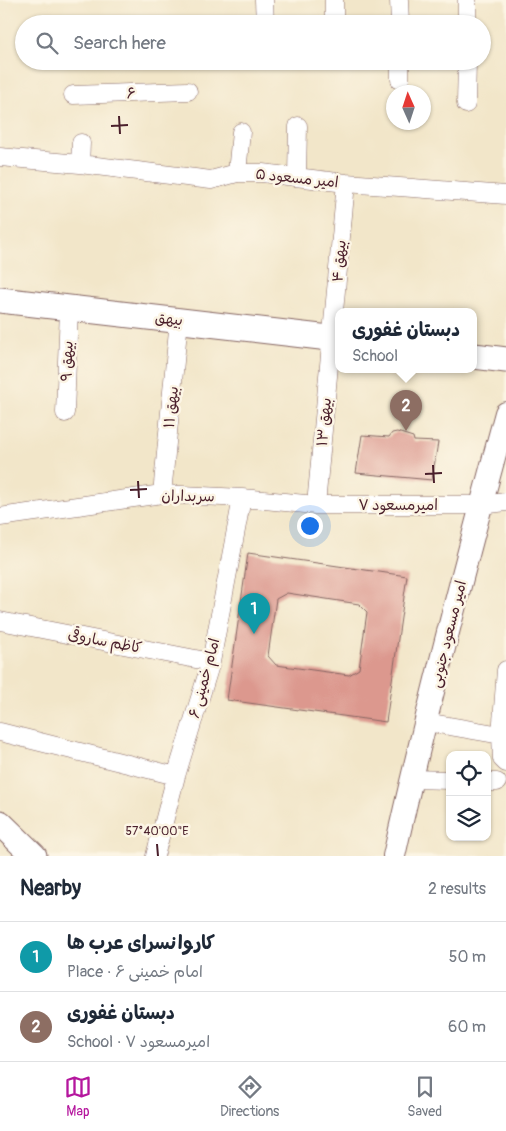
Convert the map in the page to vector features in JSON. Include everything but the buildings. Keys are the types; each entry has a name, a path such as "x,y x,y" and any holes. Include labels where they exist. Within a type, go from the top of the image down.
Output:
{"main road":[{"name":"بیهق","path":"0,300 335,339"},
{"path":"477,356 506,360"},
{"path":"0,823 34,856"}],"street":[{"path":"264,0 265,15"},
{"path":"334,0 334,15"},
{"path":"399,0 400,15"},
{"path":"467,0 467,15"},
{"path":"400,70 400,80"},
{"path":"466,70 466,104"},
{"name":"۶","path":"73,95 188,91"},
{"path":"297,177 298,126"},
{"path":"237,173 241,132"},
{"path":"80,164 81,143"},
{"name":"امیر مسعود ۵","path":"0,157 80,164 212,180 237,173 262,173 346,184 506,195"},
{"name":"بیهق ۴","path":"337,308 346,184"},
{"name":"بیهق ۹","path":"65,413 70,309"},
{"name":"بیهق ۱۱","path":"162,494 179,320"},
{"name":"بیهق ۱۳","path":"316,505 335,339"},
{"name":"امیر مسعود جنوبی","path":"394,856 426,722 506,413"},
{"name":"سربداران","path":"0,517 162,494 242,498 316,505"},
{"name":"امام خمینی ۶","path":"155,856 176,776 210,662 242,498"},
{"name":"امیرمسعود ۷","path":"316,505 481,505 506,502"},
{"name":"کاظم ساروقی","path":"0,621 210,662"},
{"path":"506,670 501,734 502,760 506,763"},
{"path":"426,722 501,734"},
{"path":"0,732 176,776"},
{"path":"412,779 446,780"}],"place":[{"name":"دبستان غفوری","path":"406,431"},
{"name":"کاروانسرای عرب ها","path":"254,634"}]}
